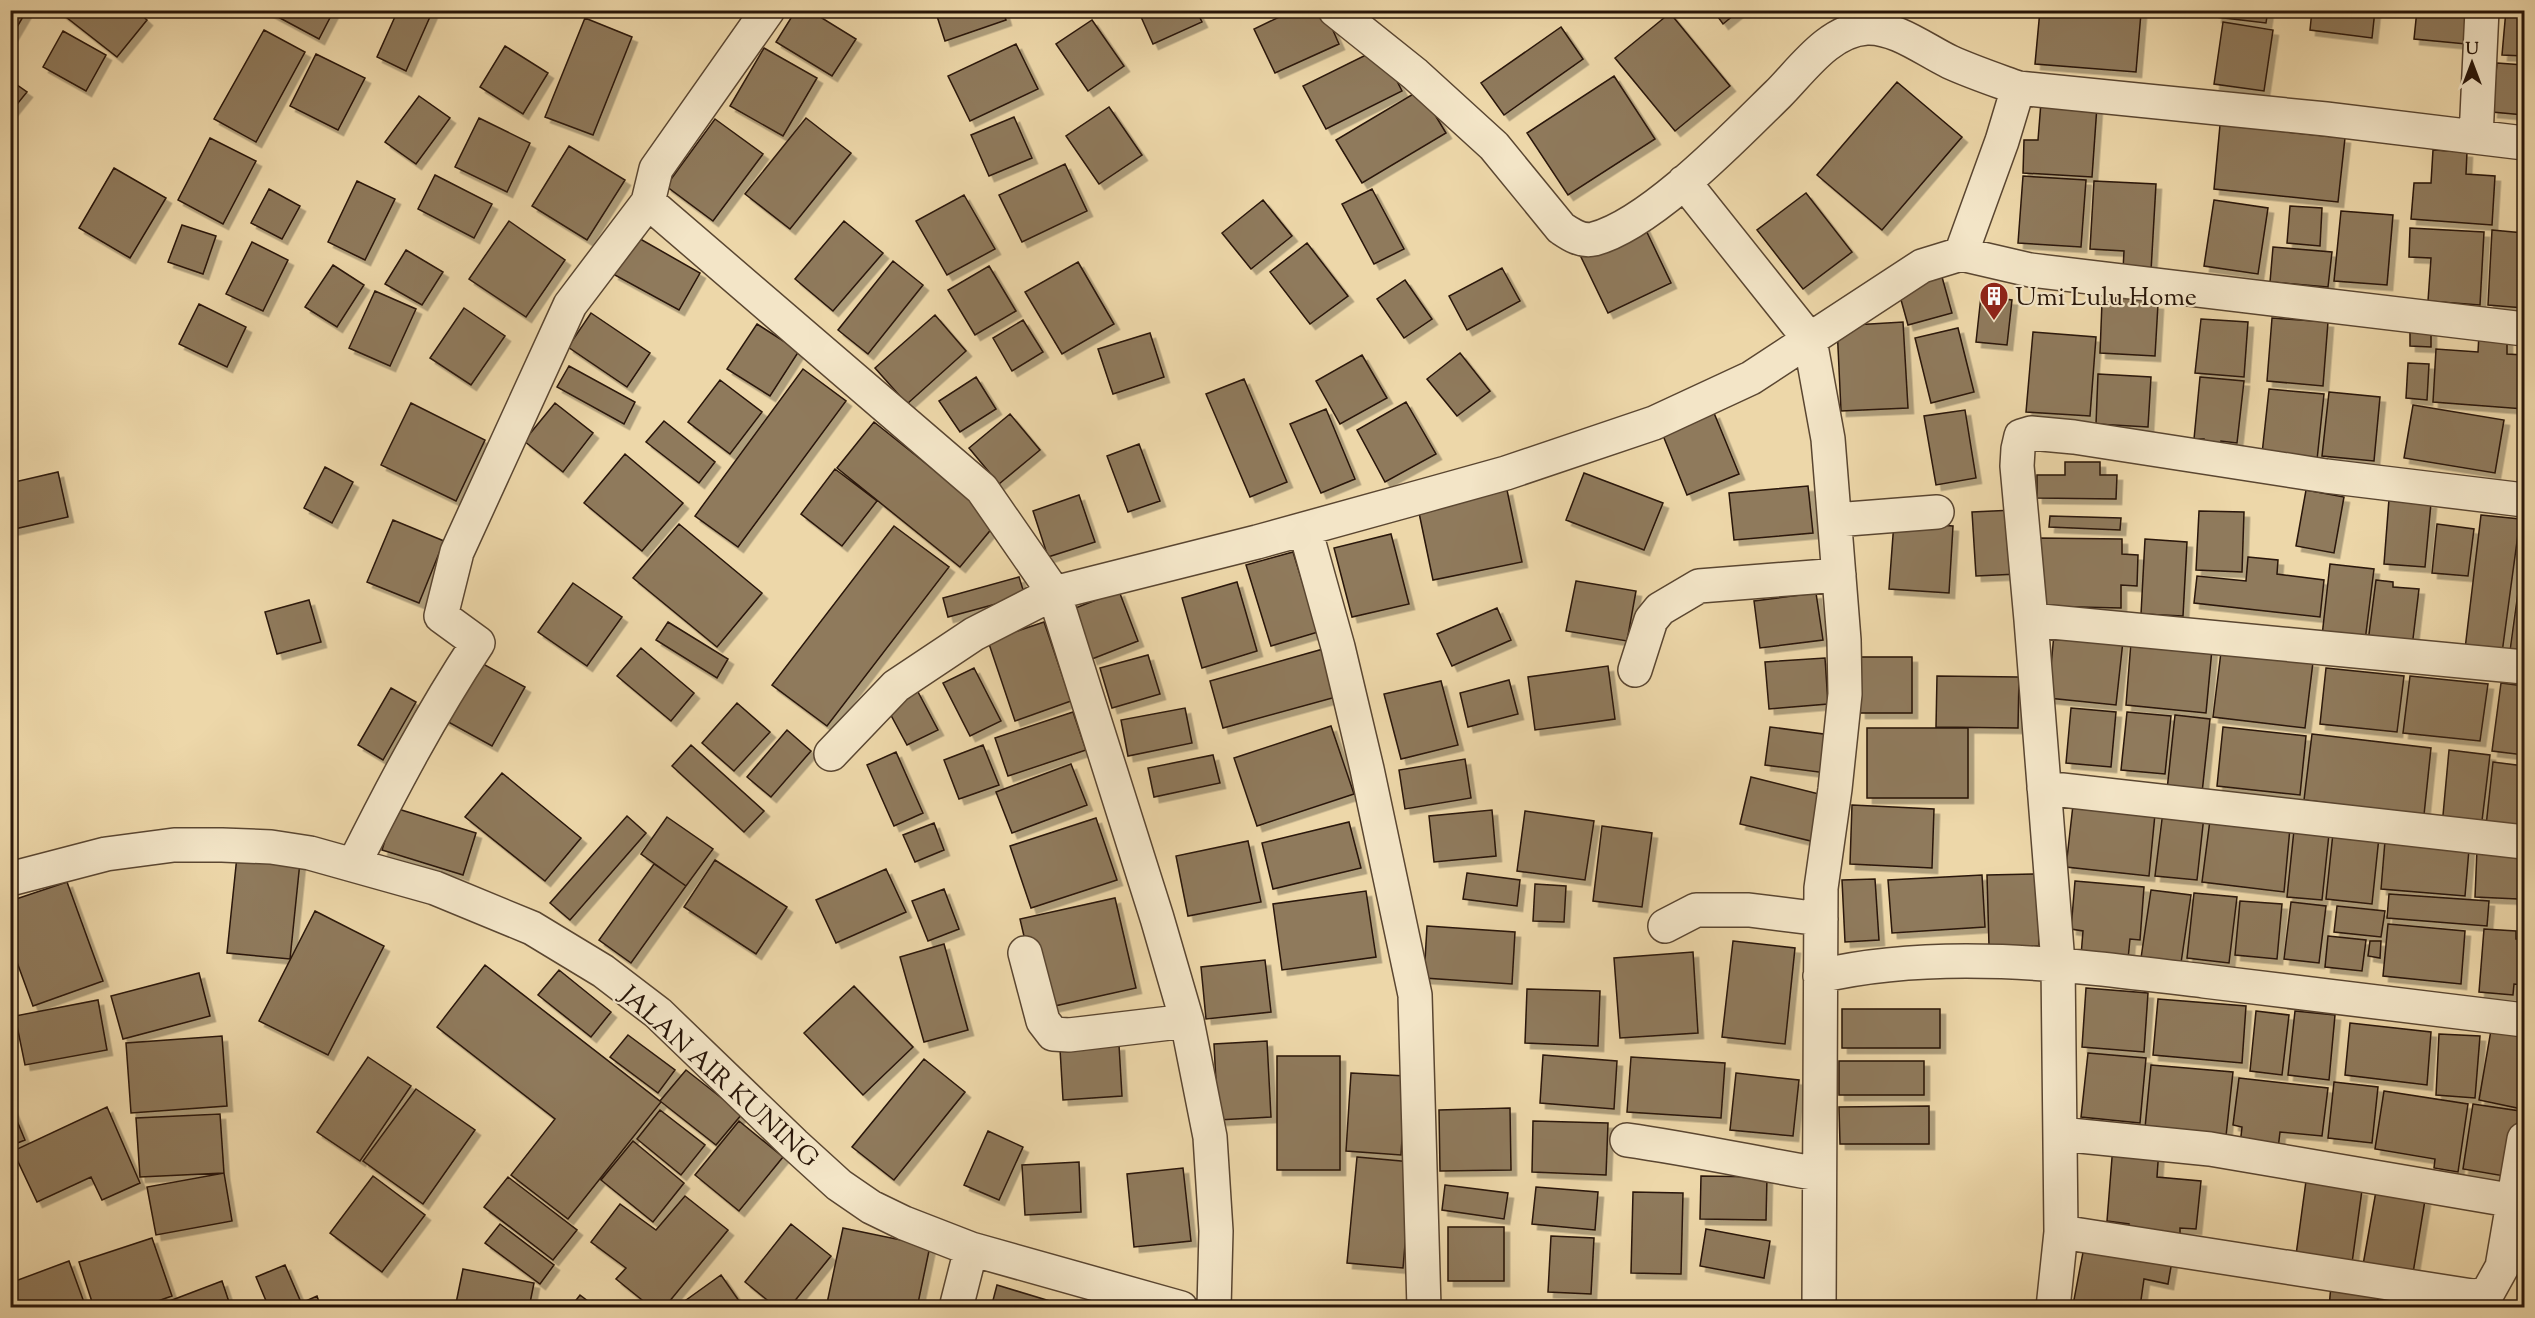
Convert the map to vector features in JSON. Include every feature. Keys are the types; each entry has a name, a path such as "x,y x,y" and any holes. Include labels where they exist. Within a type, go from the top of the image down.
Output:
{"street":[{"path":"354,864 415,745 444,694 478,643 441,616 457,552 570,305 648,202 656,169 768,10"},
{"path":"1335,10 1415,74 1494,146 1560,228 1575,238 1592,240 1632,221 1684,182 1815,56 1844,33 1867,28 1889,32 1952,63 2018,88 2326,119 2524,143"},
{"path":"2476,137 2482,10"},
{"path":"1960,254 2002,141 2018,88"},
{"path":"1684,182 1810,340 1828,439 1844,640 1845,694 1821,888 1819,1308"},
{"path":"648,202 982,489 1054,593 1140,862 1187,1022 1210,1137 1216,1231 1215,1308"},
{"path":"831,754 896,686 974,634 1054,593 1305,529 1506,472 1654,423 1751,378 1922,266 1960,254 2030,270 2524,329"},
{"path":"2053,1308 2061,1232 2058,963 2017,466 2019,441 2022,436 2031,433 2074,437 2326,477 2524,500"},
{"path":"1835,520 1937,512"},
{"path":"1305,529 1338,647 1367,769 1415,995 1424,1308"},
{"path":"1635,670 1651,620 1668,603 1699,586 1839,575"},
{"path":"2031,620 2524,667"},
{"path":"2044,788 2524,842"},
{"name":"JALAN AIR KUNING","path":"10,879 106,854 174,845 271,847 354,864 435,888 506,916 559,942 603,971 658,1013 794,1144 839,1185 871,1208 971,1249 1181,1308"},
{"path":"1665,926 1696,910 1749,910 1821,919"},
{"path":"1025,953 1042,1021 1053,1034 1069,1035 1187,1022"},
{"path":"1820,976 1848,969 1902,963 2058,963 2524,1020"},
{"path":"2060,1134 2210,1149 2515,1201"},
{"path":"2061,1232 2472,1296 2487,1294 2502,1267 2524,1139"},
{"path":"1627,1140 1683,1148 1704,1154 1819,1174"},
{"path":"956,1308 971,1249"}],"building":[{"path":"10,10 27,10 10,39"},
{"path":"57,10 136,10 147,20 117,57"},
{"path":"265,10 334,10 319,39"},
{"path":"398,10 433,10 406,71 377,57"},
{"path":"796,10 809,10 856,39 832,76 776,42"},
{"path":"935,10 1003,10 1006,20 945,41"},
{"path":"1138,10 1196,10 1202,22 1153,44"},
{"path":"1294,10 1324,10 1339,44 1275,73 1254,29"},
{"path":"1713,10 1740,10 1723,24"},
{"path":"2040,10 2111,10 2141,13 2136,72 2035,64"},
{"path":"2217,10 2268,10 2266,23 2216,17"},
{"path":"2312,10 2375,10 2372,38 2310,30"},
{"path":"2417,10 2469,10 2466,44 2414,39"},
{"path":"2506,10 2524,10 2524,56 2502,55"},
{"path":"1670,13 1730,86 1675,131 1615,58"},
{"path":"585,18 632,37 593,135 545,117"},
{"path":"1092,20 1124,66 1088,91 1056,44"},
{"path":"2223,22 2273,30 2264,91 2214,84"},
{"path":"1561,27 1583,59 1504,115 1481,83"},
{"path":"264,30 305,52 256,142 214,119"},
{"path":"63,31 106,55 86,91 43,67"},
{"path":"1016,44 1038,89 970,121 948,76"},
{"path":"505,46 548,73 523,114 480,87"},
{"path":"764,48 817,78 783,136 730,106"},
{"path":"1380,48 1402,91 1326,129 1303,86"},
{"path":"316,54 365,78 338,130 290,106"},
{"path":"2497,63 2524,65 2524,115 2492,112"},
{"path":"1614,76 1655,139 1568,195 1527,133"},
{"path":"10,80 27,92 10,113"},
{"path":"1897,82 1962,137 1882,230 1817,175"},
{"path":"1420,90 1446,133 1362,183 1336,140"},
{"path":"419,96 450,118 416,164 385,142"},
{"path":"2041,102 2097,106 2092,177 2023,173 2024,140 2038,140"},
{"path":"1109,107 1142,155 1099,184 1066,136"},
{"path":"1014,117 1032,158 989,176 971,135"},
{"path":"479,118 530,143 507,192 455,167"},
{"path":"806,118 851,153 790,229 745,194"},
{"path":"715,119 763,154 713,221 666,186"},
{"path":"2220,125 2345,138 2338,202 2214,189"},
{"path":"210,138 256,161 223,224 178,200"},
{"path":"569,146 625,180 587,240 532,206"},
{"path":"2433,150 2467,152 2466,174 2495,176 2492,225 2411,219 2414,183 2431,183"},
{"path":"1065,164 1087,211 1022,242 999,195"},
{"path":"114,168 166,198 130,258 79,228"},
{"path":"435,175 492,204 474,238 418,209"},
{"path":"2023,176 2086,180 2081,247 2018,243"},
{"path":"357,181 395,199 365,260 328,242"},
{"path":"2094,181 2156,184 2151,271 2123,270 2124,251 2090,249"},
{"path":"269,189 300,206 282,239 251,223"},
{"path":"1372,189 1404,249 1374,264 1342,204"},
{"path":"1806,193 1852,252 1803,289 1757,230"},
{"path":"964,195 995,249 947,275 916,221"},
{"path":"1263,200 1292,236 1251,269 1222,233"},
{"path":"2214,200 2268,208 2258,274 2204,266"},
{"path":"2290,206 2322,208 2320,246 2287,243"},
{"path":"2341,211 2393,215 2387,285 2334,281"},
{"path":"509,221 565,260 526,317 469,279"},
{"path":"844,221 883,253 833,311 795,279"},
{"path":"182,225 216,236 203,274 168,262"},
{"path":"1644,226 1671,283 1608,313 1581,257"},
{"path":"2410,228 2484,232 2480,305 2428,301 2431,258 2409,257"},
{"path":"2492,230 2524,233 2524,308 2488,305"},
{"path":"635,236 700,273 679,310 613,274"},
{"path":"252,242 288,260 263,311 226,294"},
{"path":"1307,243 1348,296 1310,324 1270,272"},
{"path":"2273,247 2332,252 2328,287 2270,282"},
{"path":"406,250 443,272 422,305 385,284"},
{"path":"893,261 923,285 868,354 838,330"},
{"path":"1078,262 1114,324 1062,354 1025,292"},
{"path":"333,265 364,285 337,327 305,307"},
{"path":"989,266 1016,311 975,335 948,290"},
{"path":"1502,268 1520,301 1467,330 1449,296"},
{"path":"1942,277 1952,313 1908,325 1898,289"},
{"path":"1405,280 1432,319 1404,338 1377,299"},
{"path":"375,291 416,309 390,366 349,348"},
{"path":"2115,295 2144,296 2144,303 2158,304 2155,356 2100,353 2102,302 2115,302"},
{"name":"Umi Lulu Home","path":"1981,296 2012,300 2007,345 1976,342"},
{"path":"199,304 246,327 227,367 179,344"},
{"path":"464,308 505,336 471,385 430,358"},
{"path":"591,313 650,353 627,387 568,347"},
{"path":"935,315 966,351 907,404 875,368"},
{"path":"2272,318 2328,322 2323,386 2267,381"},
{"path":"2201,319 2248,322 2244,377 2195,373"},
{"path":"1023,320 1043,352 1012,371 993,338"},
{"path":"1903,322 1908,408 1841,411 1837,326"},
{"path":"757,324 799,351 770,396 727,369"},
{"path":"1958,328 1974,392 1931,403 1915,338"},
{"path":"2410,329 2431,330 2431,347 2410,346"},
{"path":"2033,332 2096,337 2090,416 2026,412"},
{"path":"1150,333 1164,377 1113,394 1098,349"},
{"path":"2479,334 2507,335 2507,354 2524,355 2524,409 2433,402 2436,349 2478,352"},
{"path":"1460,353 1490,391 1457,416 1427,379"},
{"path":"1362,355 1387,398 1340,424 1316,381"},
{"path":"2408,363 2429,364 2427,400 2406,398"},
{"path":"569,366 635,402 624,424 557,387"},
{"path":"803,369 846,401 738,547 695,516"},
{"path":"2098,374 2151,377 2148,427 2096,424"},
{"path":"976,377 996,409 960,432 939,401"},
{"path":"2200,377 2244,381 2237,443 2221,441 2221,452 2203,450 2204,439 2194,439"},
{"path":"1244,379 1287,482 1250,497 1206,394"},
{"path":"720,380 762,412 730,454 688,422"},
{"path":"2269,389 2324,394 2317,460 2262,454"},
{"path":"2329,392 2380,397 2374,461 2322,456"},
{"path":"1406,402 1436,454 1385,482 1357,430"},
{"path":"411,403 485,440 456,501 381,465"},
{"path":"555,403 593,433 563,472 524,441"},
{"path":"2413,405 2504,420 2495,473 2404,458"},
{"path":"1326,409 1355,479 1321,493 1290,424"},
{"path":"1965,410 1976,478 1936,485 1924,416"},
{"path":"1714,413 1739,474 1687,495 1662,433"},
{"path":"1010,414 1040,450 999,484 969,448"},
{"path":"664,421 715,462 699,483 646,442"},
{"path":"874,422 998,521 960,567 837,468"},
{"path":"2524,434 2524,483 2519,482"},
{"path":"1139,444 1160,501 1128,512 1107,456"},
{"path":"625,454 683,503 642,551 584,503"},
{"path":"2065,462 2100,462 2100,475 2117,475 2116,499 2037,498 2037,475 2065,475"},
{"path":"325,467 353,482 332,523 304,508"},
{"path":"835,469 877,501 842,546 801,514"},
{"path":"58,472 68,517 10,530 10,483"},
{"path":"1584,473 1663,503 1644,550 1566,520"},
{"path":"1808,486 1813,533 1734,540 1729,493"},
{"path":"1507,490 1522,562 1433,580 1418,508"},
{"path":"2306,490 2344,497 2334,553 2296,546"},
{"path":"1079,495 1095,542 1048,557 1033,511"},
{"path":"2389,499 2431,503 2425,567 2384,564"},
{"path":"2014,510 2018,574 1976,576 1972,512"},
{"path":"2199,511 2244,512 2242,572 2196,570"},
{"path":"2481,515 2520,519 2502,653 2465,649"},
{"path":"2050,516 2121,518 2120,530 2049,527"},
{"path":"393,520 444,541 419,603 367,582"},
{"path":"1894,522 1953,526 1949,593 1889,589"},
{"path":"679,524 762,593 717,647 633,578"},
{"path":"2437,524 2474,529 2468,576 2432,573"},
{"path":"894,526 949,567 827,726 772,685"},
{"path":"1391,534 1409,604 1352,617 1334,548"},
{"path":"2038,538 2122,539 2122,554 2138,555 2137,586 2121,585 2121,608 2036,606"},
{"path":"2145,539 2187,542 2183,616 2141,614"},
{"path":"1293,552 1318,632 1271,646 1246,565"},
{"path":"2248,557 2278,560 2277,574 2324,580 2320,617 2194,603 2197,576 2246,581"},
{"path":"2330,564 2374,569 2365,641 2322,636"},
{"path":"1019,577 1025,596 948,617 943,598"},
{"path":"2376,580 2393,582 2393,587 2419,589 2412,647 2368,642"},
{"path":"1576,581 1636,591 1627,641 1566,631"},
{"path":"1237,582 1257,651 1202,668 1182,598"},
{"path":"573,583 622,617 587,666 538,632"},
{"path":"1119,591 1138,641 1092,659 1073,609"},
{"path":"2518,592 2524,593 2524,660 2509,658"},
{"path":"1816,593 1823,640 1760,648 1754,601"},
{"path":"309,600 321,642 277,654 265,612"},
{"path":"1497,608 1511,640 1452,666 1437,634"},
{"path":"668,622 728,659 717,678 656,640"},
{"path":"1044,622 1071,701 1015,721 988,641"},
{"path":"2054,634 2123,641 2116,705 2048,698"},
{"path":"2131,642 2212,649 2206,713 2126,705"},
{"path":"641,648 694,693 671,721 617,676"},
{"path":"1323,649 1336,697 1223,728 1210,681"},
{"path":"2221,652 2313,662 2305,728 2213,717"},
{"path":"1148,655 1160,694 1112,708 1100,668"},
{"path":"1860,657 1912,657 1912,713 1860,713"},
{"path":"1825,658 1828,704 1769,709 1765,662"},
{"path":"474,659 525,687 492,746 441,718"},
{"path":"1608,666 1615,719 1535,730 1528,677"},
{"path":"974,668 1001,721 970,736 943,683"},
{"path":"2326,668 2404,676 2397,732 2320,724"},
{"path":"1937,676 2019,677 2018,728 1936,727"},
{"path":"2410,676 2488,684 2480,741 2403,733"},
{"path":"1509,680 1518,714 1468,727 1460,693"},
{"path":"1441,681 1458,745 1401,759 1384,694"},
{"path":"2501,683 2524,686 2524,755 2492,751"},
{"path":"391,688 416,702 383,760 358,745"},
{"path":"917,690 938,730 907,745 886,706"},
{"path":"737,703 770,732 734,771 702,743"},
{"path":"1185,708 1192,743 1128,756 1121,720"},
{"path":"2071,708 2116,712 2111,767 2066,763"},
{"path":"1073,712 1086,750 1008,776 995,738"},
{"path":"2127,712 2171,716 2165,774 2121,770"},
{"path":"2175,715 2210,719 2202,793 2167,790"},
{"path":"1331,726 1354,794 1257,826 1234,758"},
{"path":"1770,727 1831,735 1826,773 1765,765"},
{"path":"2223,727 2306,736 2300,795 2217,786"},
{"path":"1867,728 1968,728 1968,798 1867,798"},
{"path":"787,730 811,751 771,797 747,777"},
{"path":"2312,734 2431,748 2424,815 2304,800"},
{"path":"691,745 764,811 744,832 672,766"},
{"path":"983,745 999,785 959,799 944,760"},
{"path":"2449,750 2490,755 2481,829 2442,826"},
{"path":"896,752 923,813 894,826 867,765"},
{"path":"1213,755 1220,783 1154,797 1148,768"},
{"path":"1465,759 1471,798 1405,809 1399,770"},
{"path":"2493,762 2524,766 2523,829 2486,826"},
{"path":"1071,764 1087,805 1012,833 996,792"},
{"path":"502,773 581,838 545,881 465,817"},
{"path":"1751,777 1827,796 1815,842 1740,824"},
{"path":"1852,805 1934,809 1932,868 1850,864"},
{"path":"2073,805 2155,814 2149,876 2066,867"},
{"path":"395,808 476,833 463,875 382,850"},
{"path":"1492,810 1496,856 1434,862 1429,816"},
{"path":"1525,811 1594,821 1585,880 1517,871"},
{"path":"2163,811 2204,816 2197,880 2155,876"},
{"path":"627,816 646,833 570,920 550,903"},
{"path":"667,817 713,849 686,886 641,854"},
{"path":"1096,818 1117,880 1031,908 1010,846"},
{"path":"2210,820 2290,828 2284,892 2202,882"},
{"path":"1349,822 1361,868 1273,889 1262,843"},
{"path":"934,823 944,850 915,862 903,835"},
{"path":"1602,826 1652,833 1642,907 1593,901"},
{"path":"2294,830 2329,834 2322,900 2287,897"},
{"path":"2333,833 2379,837 2372,904 2326,899"},
{"path":"1248,841 1261,902 1188,916 1176,856"},
{"path":"2385,841 2469,849 2465,896 2381,889"},
{"path":"2477,849 2520,852 2518,899 2475,897"},
{"path":"237,856 300,862 290,959 227,953"},
{"path":"715,860 787,907 756,954 684,907"},
{"path":"654,864 686,886 631,963 599,940"},
{"path":"886,869 906,912 836,943 816,900"},
{"path":"1467,873 1520,880 1517,906 1463,899"},
{"path":"2038,874 2039,946 1989,946 1987,875"},
{"path":"1982,875 1985,927 1892,933 1888,880"},
{"path":"1875,879 1879,940 1845,942 1842,880"},
{"path":"2075,881 2144,887 2140,940 2130,939 2128,959 2081,956 2083,931 2071,929"},
{"path":"67,882 103,981 33,1006 10,943 10,901"},
{"path":"1535,884 1566,886 1564,922 1533,921"},
{"path":"944,889 959,929 928,941 912,901"},
{"path":"2151,890 2191,895 2181,963 2141,958"},
{"path":"1366,891 1376,957 1282,970 1273,904"},
{"path":"2194,893 2237,897 2229,963 2187,958"},
{"path":"2389,894 2489,901 2487,926 2387,918"},
{"path":"1115,898 1136,988 1041,1009 1020,919"},
{"path":"2240,901 2282,904 2277,959 2235,955"},
{"path":"2291,902 2326,906 2319,963 2284,959"},
{"path":"2337,906 2385,911 2381,937 2334,932"},
{"path":"315,911 384,946 328,1055 259,1021"},
{"path":"2388,924 2465,931 2461,984 2383,976"},
{"path":"1427,926 1515,932 1512,984 1424,978"},
{"path":"2484,929 2516,931 2516,939 2524,939 2524,985 2514,984 2513,995 2479,992"},
{"path":"2328,936 2366,940 2362,971 2325,967"},
{"path":"1733,941 1795,948 1785,1044 1722,1037"},
{"path":"2370,941 2381,941 2380,958 2368,956"},
{"path":"944,944 968,1030 924,1042 900,957"},
{"path":"1693,952 1698,1033 1620,1038 1614,958"},
{"path":"1265,960 1271,1012 1206,1019 1201,967"},
{"path":"485,965 661,1102 568,1219 511,1175 555,1119 437,1027"},
{"path":"559,970 611,1012 591,1037 538,995"},
{"path":"199,973 210,1016 123,1039 111,996"},
{"path":"854,986 913,1047 863,1095 804,1033"},
{"path":"2086,988 2148,993 2144,1052 2082,1047"},
{"path":"1527,989 1600,991 1598,1046 1525,1043"},
{"path":"2158,999 2246,1006 2242,1063 2153,1055"},
{"path":"98,1000 107,1050 25,1065 15,1016"},
{"path":"1842,1009 1940,1009 1940,1048 1842,1048"},
{"path":"2256,1011 2289,1015 2282,1075 2250,1071"},
{"path":"2295,1011 2335,1015 2329,1080 2288,1075"},
{"path":"2350,1023 2431,1032 2427,1085 2345,1075"},
{"path":"2491,1030 2524,1036 2522,1109 2479,1100"},
{"path":"2439,1034 2480,1036 2475,1098 2436,1095"},
{"path":"628,1035 675,1070 658,1093 610,1057"},
{"path":"222,1036 227,1106 131,1113 126,1043"},
{"path":"1267,1041 1271,1117 1218,1120 1214,1044"},
{"path":"1119,1045 1122,1096 1063,1100 1060,1049"},
{"path":"2088,1053 2146,1058 2140,1123 2081,1117"},
{"path":"1543,1055 1617,1061 1614,1109 1540,1103"},
{"path":"1277,1056 1340,1056 1340,1170 1277,1170"},
{"path":"368,1057 411,1086 360,1161 317,1132"},
{"path":"1631,1057 1725,1063 1721,1118 1627,1112"},
{"path":"924,1059 965,1092 894,1180 852,1147"},
{"path":"1839,1061 1924,1061 1924,1095 1839,1095"},
{"path":"2151,1065 2233,1072 2226,1136 2145,1128"},
{"path":"686,1070 742,1114 716,1145 660,1101"},
{"path":"1351,1073 1406,1076 1401,1155 1346,1151"},
{"path":"1736,1073 1799,1080 1793,1136 1730,1130"},
{"path":"2239,1078 2328,1088 2322,1136 2280,1132 2278,1149 2240,1145 2242,1127 2233,1125"},
{"path":"2334,1082 2378,1087 2372,1143 2328,1138"},
{"path":"416,1089 475,1130 423,1204 363,1161"},
{"path":"2384,1091 2468,1104 2458,1172 2434,1168 2435,1159 2375,1149"},
{"path":"10,1104 25,1140 10,1146"},
{"path":"2473,1104 2520,1111 2510,1177 2463,1169"},
{"path":"1929,1106 1929,1144 1840,1144 1839,1107"},
{"path":"107,1107 140,1183 102,1200 91,1177 37,1202 13,1151"},
{"path":"1510,1108 1511,1170 1440,1171 1439,1110"},
{"path":"660,1110 705,1145 681,1175 637,1139"},
{"path":"220,1114 224,1173 140,1177 136,1118"},
{"path":"739,1121 783,1157 739,1211 695,1175"},
{"path":"1533,1121 1608,1123 1606,1175 1532,1172"},
{"path":"988,1131 1023,1147 999,1200 964,1185"},
{"path":"633,1141 684,1183 653,1222 601,1180"},
{"path":"2113,1145 2159,1148 2157,1177 2201,1181 2196,1229 2180,1228 2180,1237 2128,1232 2129,1224 2107,1221"},
{"path":"1357,1157 1412,1162 1403,1268 1347,1263"},
{"path":"1079,1162 1081,1212 1025,1215 1022,1165"},
{"path":"1183,1168 1191,1241 1134,1247 1127,1174"},
{"path":"224,1173 232,1221 156,1235 147,1187"},
{"path":"373,1176 425,1215 382,1272 330,1233"},
{"path":"1701,1176 1767,1177 1766,1220 1700,1219"},
{"path":"508,1177 577,1230 553,1260 484,1207"},
{"path":"2306,1181 2362,1190 2352,1263 2296,1255"},
{"path":"1445,1185 1508,1193 1504,1219 1442,1210"},
{"path":"1536,1187 1598,1192 1595,1230 1532,1224"},
{"path":"2376,1191 2425,1200 2413,1273 2363,1265"},
{"path":"1633,1192 1683,1193 1681,1274 1631,1273"},
{"path":"685,1196 728,1230 664,1308 652,1308 616,1279 626,1268 591,1242 620,1204 656,1230"},
{"path":"500,1224 554,1265 540,1284 485,1243"},
{"path":"791,1224 831,1256 789,1308 777,1308 745,1282"},
{"path":"1448,1227 1504,1227 1504,1281 1448,1281"},
{"path":"843,1228 930,1246 917,1308 826,1308"},
{"path":"1706,1229 1770,1241 1764,1278 1700,1266"},
{"path":"1551,1236 1594,1238 1591,1294 1548,1292"},
{"path":"152,1238 172,1296 138,1308 94,1308 79,1262"},
{"path":"2084,1247 2172,1261 2168,1284 2144,1279 2140,1307 2123,1303 2122,1308 2073,1305"},
{"path":"69,1261 85,1305 78,1308 10,1308 10,1283"},
{"path":"285,1265 300,1300 283,1308 269,1308 256,1277"},
{"path":"463,1269 534,1283 529,1308 455,1308"},
{"path":"721,1275 744,1308 675,1308"},
{"path":"222,1281 231,1308 151,1308"},
{"path":"997,1285 1073,1308 991,1308"},
{"path":"2331,1285 2379,1290 2377,1308 2329,1308"},
{"path":"580,1295 597,1308 570,1308"},
{"path":"317,1296 321,1308 290,1308"}],"place":[{"name":"Umi Lulu Home","path":"1994,322"}]}
